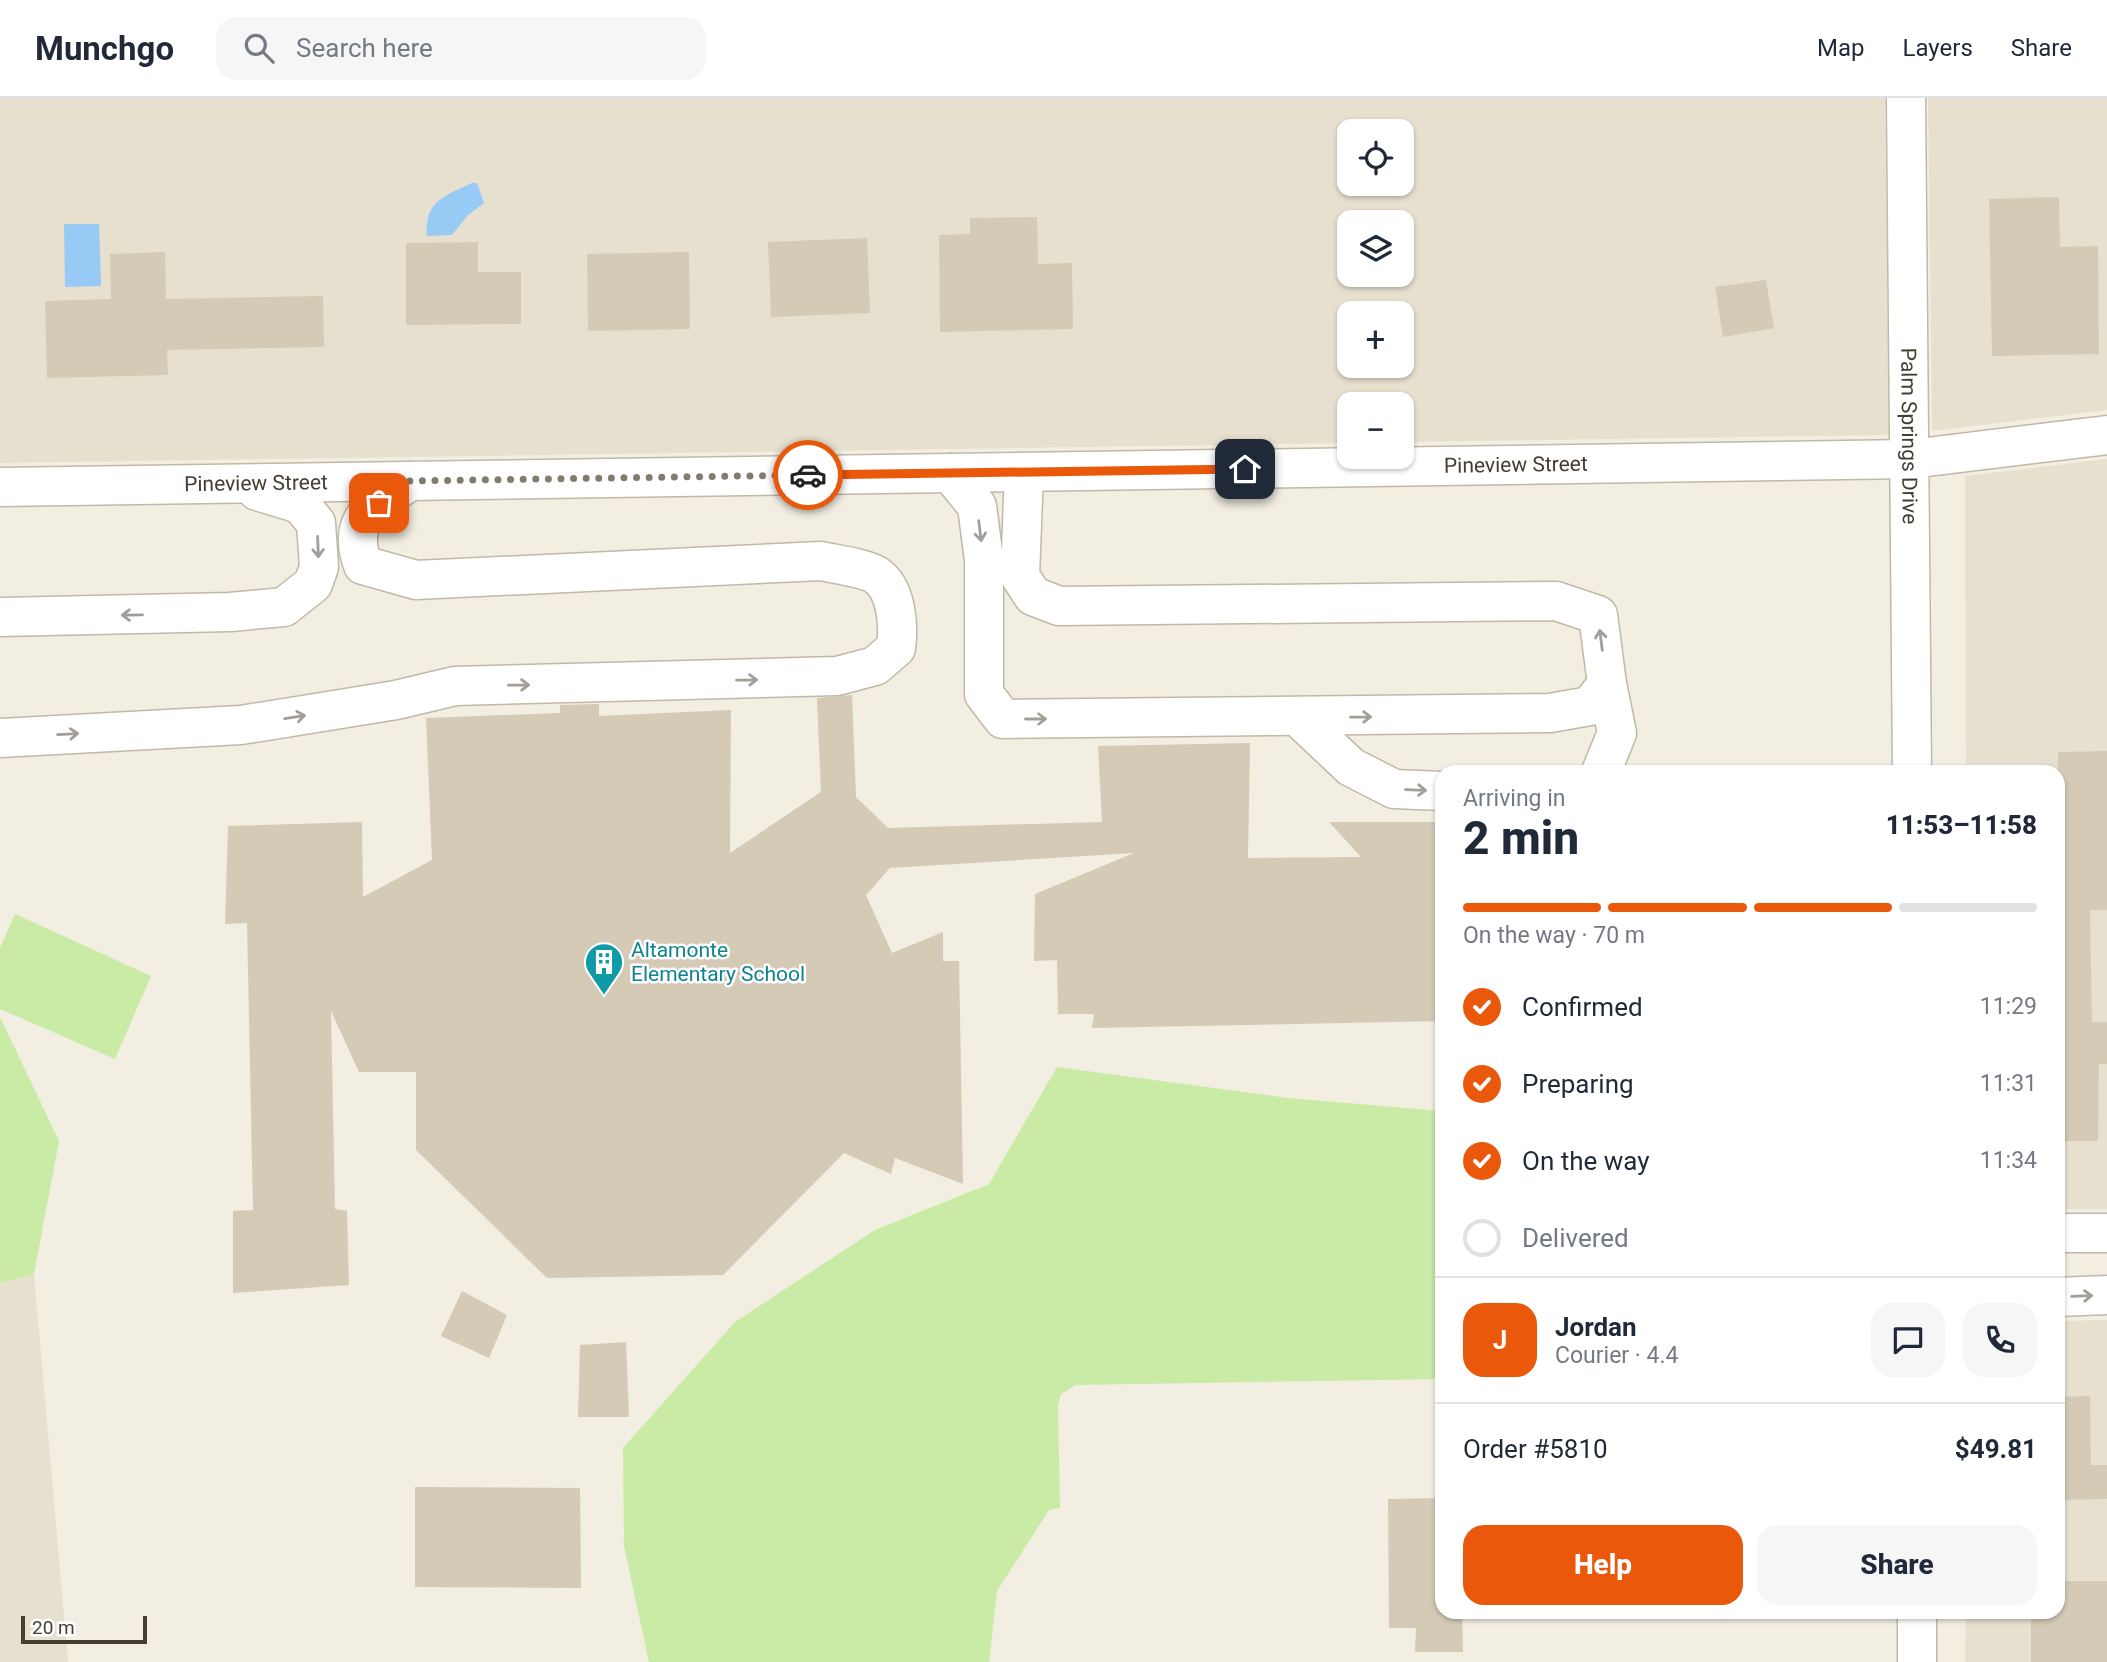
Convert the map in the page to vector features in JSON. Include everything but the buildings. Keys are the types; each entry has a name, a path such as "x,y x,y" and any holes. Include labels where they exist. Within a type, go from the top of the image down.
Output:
{"street":[{"name":"Palm Springs Drive","path":"1906,98 1912,765"},
{"name":"Pineview Street","path":"0,487 1911,458 2107,435"},
{"path":"950,473 977,506 984,560 984,694 1003,719 1299,718 1550,713 1590,706 1607,684 1598,615 1556,601 1059,606 1033,596 1020,576 1024,472"},
{"path":"0,738 242,725 324,713 455,686 837,676 875,666 896,648 899,624 889,594 876,575 821,561 416,580 363,565 357,550 356,530 364,515 410,481"},
{"path":"0,617 230,612 284,607 313,584 319,567 316,523 300,504 235,484"},
{"path":"1604,765 1617,733 1606,679"},
{"path":"1299,718 1352,767 1394,789 1435,791"},
{"path":"2065,1233 2107,1233"},
{"path":"2065,1297 2107,1295"},
{"path":"1917,1619 1917,1662"}],"shaded area":[{"path":"0,98 1885,98 1889,435 1414,442 1414,392 1337,392 1337,443 0,463"},
{"path":"1928,98 2107,98 2107,410 1932,431"},
{"path":"2107,459 2107,1209 2065,1209 2065,765 1966,765 1965,476"},
{"path":"34,1274 68,1662 0,1662 0,1283"},
{"path":"2107,1320 2107,1662 1965,1662 1966,1619 2065,1619 2065,1321"}],"green space":[{"path":"15,914 151,976 115,1059 0,1009 0,948"},
{"path":"0,1017 59,1141 34,1274 0,1283"},
{"path":"1057,1067 1288,1098 1435,1110 1435,1379 1076,1385 1061,1394 1058,1407 1060,1508 1049,1510 997,1591 989,1662 649,1662 624,1546 623,1448 735,1322 875,1230 989,1184"}],"water":[{"path":"477,183 484,203 468,215 452,235 427,236 429,215 438,201"},
{"path":"64,224 99,224 101,286 65,287"}],"way so far":[{"path":"379,503 410,481 808,475"}],"place":[{"name":"Altamonte Elementary School","path":"604,996"}],"route":[{"path":"808,475 1245,469"}]}
